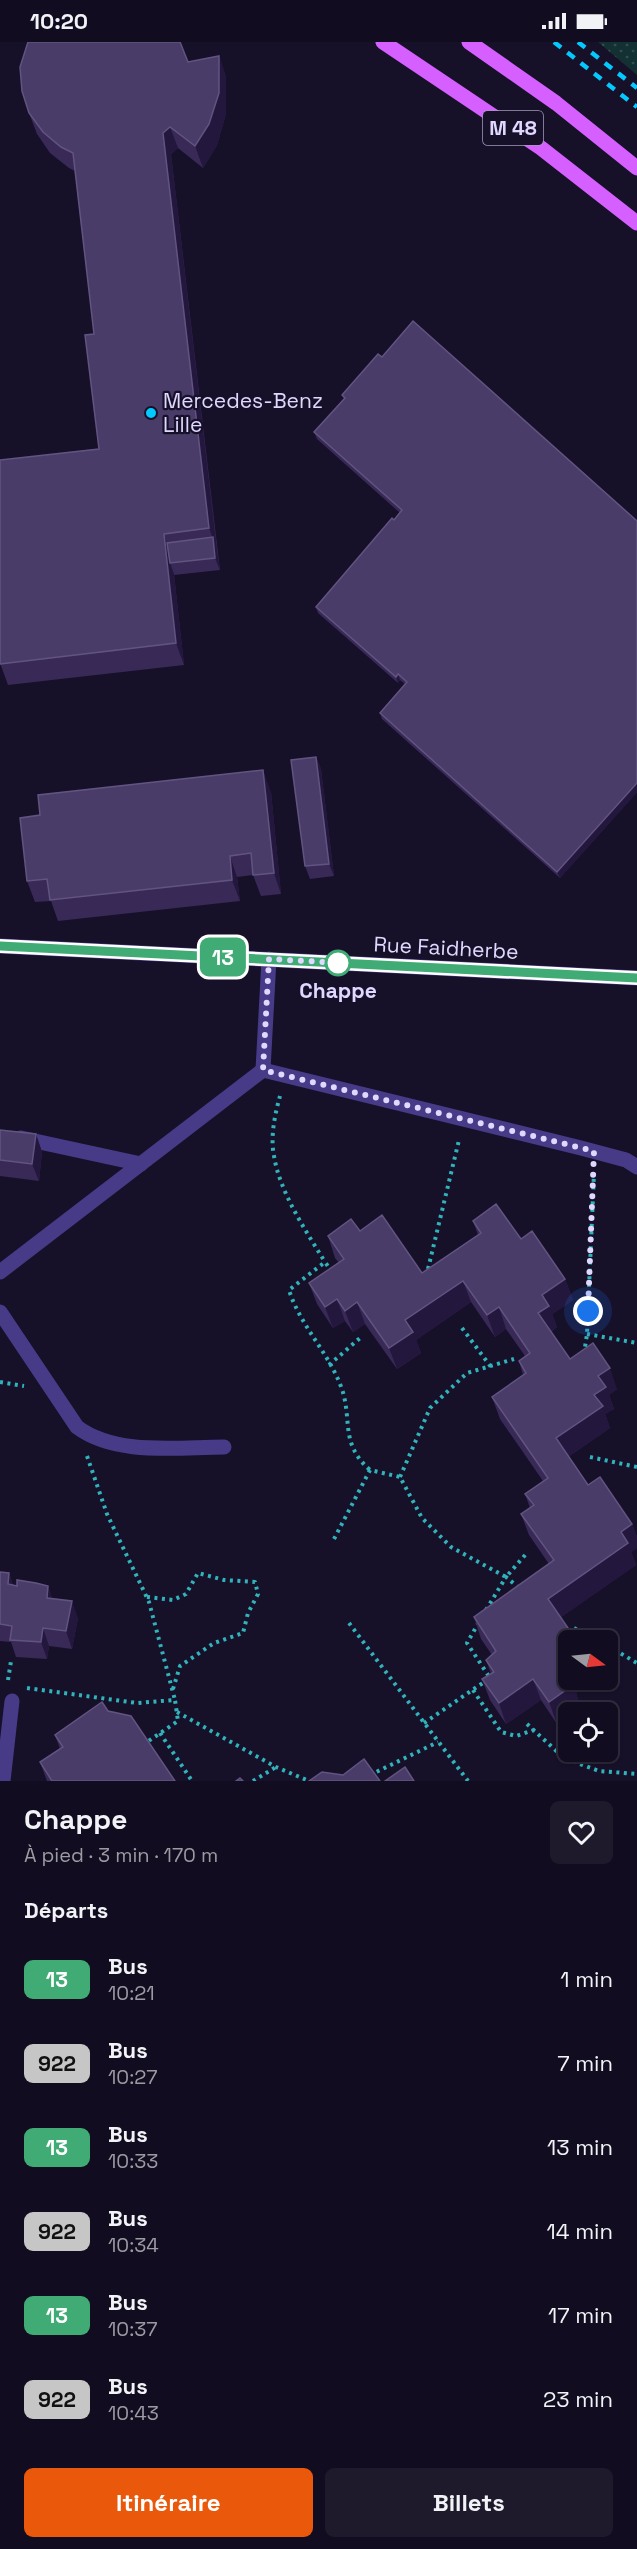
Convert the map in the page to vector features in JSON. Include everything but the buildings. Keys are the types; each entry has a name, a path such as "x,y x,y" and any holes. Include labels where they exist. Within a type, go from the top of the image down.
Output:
{"main road":[{"name":"M 48","path":"383,42 541,148 637,223"},
{"name":"M 48","path":"469,42 532,86 637,168"}],"street":[{"name":"Rue Faidherbe","path":"0,946 637,978"},
{"path":"0,1272 263,1070 269,959"},
{"path":"263,1070 594,1151 626,1160 637,1167"},
{"path":"15,1137 141,1164"},
{"path":"0,1312 77,1427 91,1437 134,1446 224,1447"},
{"path":"3,1781 12,1701"}],"path":[{"path":"285,1075 274,1117 274,1156 293,1209 325,1262 337,1277"},
{"path":"428,1269 464,1119"},
{"path":"582,1362 587,1334 594,1151"},
{"path":"325,1262 289,1290 294,1307 341,1385 350,1440 357,1459 370,1470 400,1477 422,1518 451,1547 506,1577 521,1589"},
{"path":"462,1328 491,1367"},
{"path":"587,1334 637,1343"},
{"path":"329,1365 360,1338"},
{"path":"400,1477 430,1408 468,1373 514,1359"},
{"path":"77,1427 107,1514 146,1597 175,1700 178,1721 147,1742"},
{"path":"590,1457 637,1467"},
{"path":"334,1539 370,1470"},
{"path":"424,1723 490,1678 467,1643 506,1577 526,1554"},
{"path":"146,1597 173,1600 186,1594 198,1573 224,1580 255,1582 258,1594 248,1613 243,1633 214,1643 180,1666 172,1691"},
{"path":"349,1623 468,1781"},
{"path":"574,1628 578,1630"},
{"path":"618,1653 637,1663"},
{"path":"8,1685 11,1661"},
{"path":"26,1688 137,1703 175,1700"},
{"path":"473,1690 501,1732 516,1736 534,1730"},
{"path":"176,1712 276,1767 309,1781"},
{"path":"527,1724 564,1758 599,1771 637,1774"},
{"path":"160,1733 192,1781"},
{"path":"364,1778 438,1742"},
{"path":"253,1781 276,1767"}],"green space":[{"path":"598,42 637,42 637,75"}],"railway":[{"path":"554,42 637,107"},
{"path":"578,42 637,88"}],"bus line":[{"name":"13","path":"0,946 637,978"}],"place":[{"name":"Mercedes-Benz Lille","path":"151,413"},
{"name":"Chappe","path":"338,963"}],"route":[{"path":"338,963 341,963 269,959 263,1070 594,1151 588,1311"}]}
